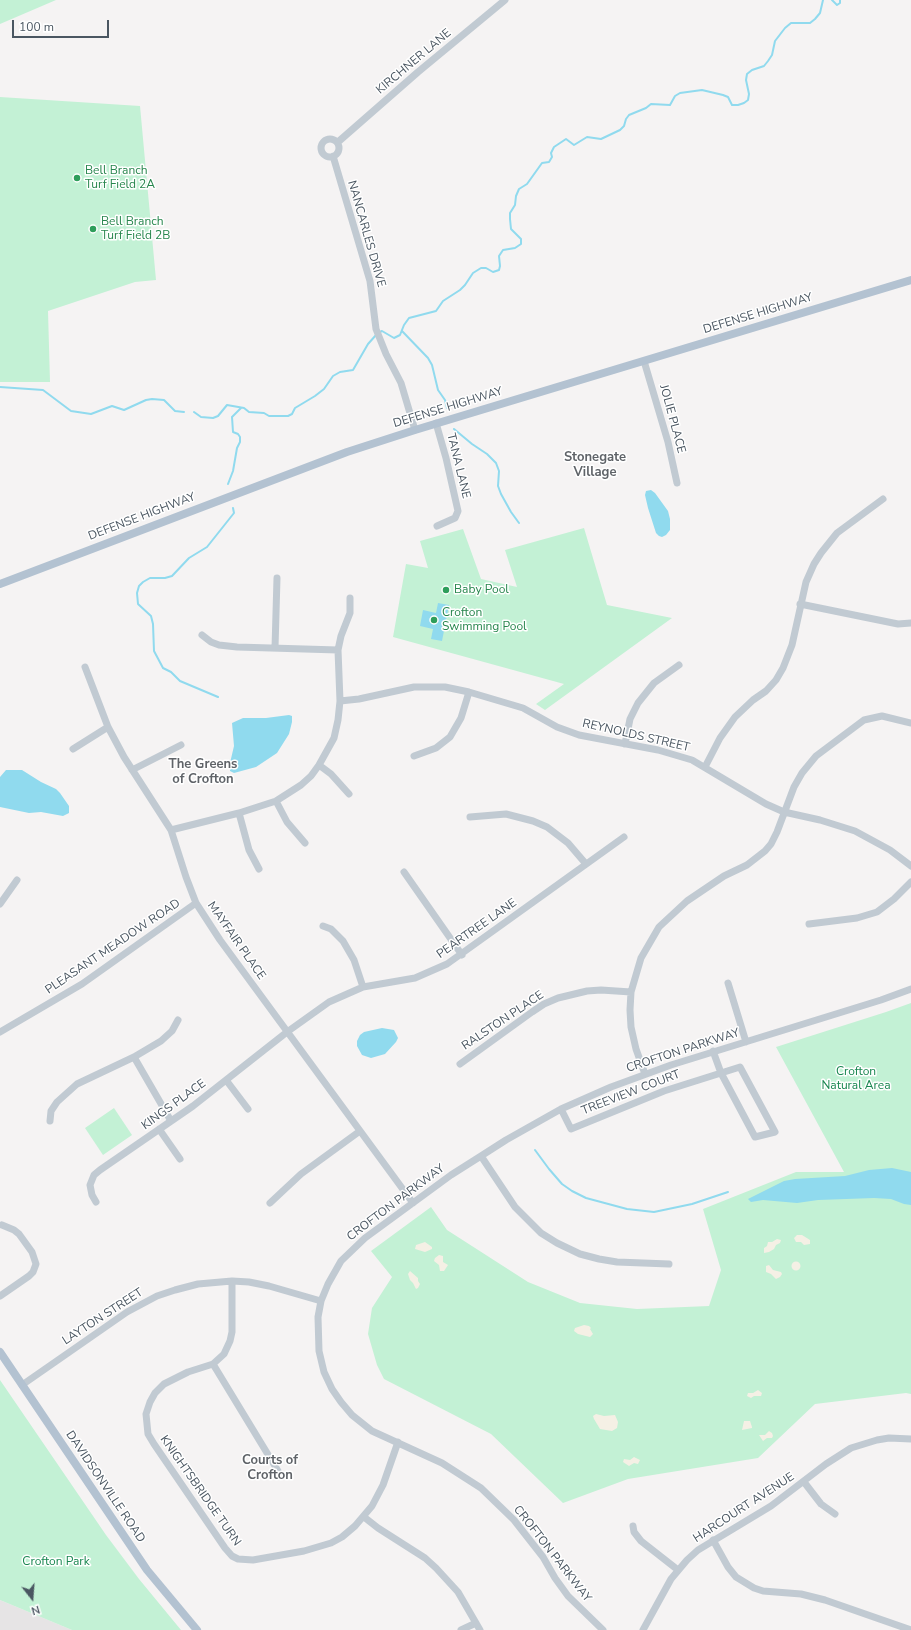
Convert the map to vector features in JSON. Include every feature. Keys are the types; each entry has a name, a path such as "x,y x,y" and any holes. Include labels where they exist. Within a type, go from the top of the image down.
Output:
{"main road":[{"name":"DEFENSE HIGHWAY","path":"0,584 307,466 415,430 911,280"},
{"name":"DAVIDSONVILLE ROAD","path":"0,1352 147,1570 197,1630"}],"street":[{"name":"KIRCHNER LANE","path":"338,142 418,72 505,0"},
{"name":"NANCARLES DRIVE","path":"338,142 330,138 325,141 322,146 324,154 333,156 370,281 376,329 401,383 415,430"},
{"path":"333,156 339,151 338,142"},
{"name":"JOLIE PLACE","path":"644,361 666,436 677,483"},
{"name":"TANA LANE","path":"436,424 446,458 458,511 455,518 437,526"},
{"path":"705,766 720,738 735,718 753,700 766,691 776,680 783,668 790,655 806,582 814,564 828,543 848,524 883,499"},
{"path":"275,648 277,578"},
{"path":"171,830 239,813 276,801 301,785 311,776 334,738 338,720 340,701 338,650 341,636 350,613 350,598"},
{"path":"800,604 898,624 911,623"},
{"path":"202,635 211,642 219,645 237,647 338,650"},
{"path":"625,744 630,719 638,703 654,683 679,665"},
{"name":"MAYFAIR PLACE","path":"85,667 108,727 132,770 171,830 196,903 220,940 413,1203"},
{"name":"REYNOLDS STREET","path":"340,701 359,699 414,687 445,687 469,692 523,708 568,732 679,756 705,766 766,804 784,812 820,820 855,831 890,850 911,866"},
{"path":"414,756 436,748 450,737 462,718 469,692"},
{"path":"645,1074 636,1049 632,1032 630,1010 631,992 641,958 659,927 687,901 724,876 747,865 765,852 777,832 794,787 808,764 827,747 864,720 882,716 911,723"},
{"path":"73,749 108,727"},
{"path":"132,770 181,745"},
{"path":"319,765 332,774 349,794"},
{"path":"276,801 287,822 305,843"},
{"path":"239,813 249,850 259,869"},
{"path":"470,817 506,814 533,821 547,827 568,843 586,864"},
{"name":"PEARTREE LANE","path":"287,1032 329,1002 363,987 426,974 448,964 624,837"},
{"path":"404,872 462,955"},
{"path":"0,904 17,880"},
{"path":"809,924 856,918 876,912 890,903 911,882"},
{"name":"PLEASANT MEADOW ROAD","path":"0,1032 82,984 196,903"},
{"path":"323,926 331,929 343,941 354,960 363,987"},
{"path":"728,983 746,1042"},
{"name":"CROFTON PARKWAY","path":"603,1630 568,1596 529,1538 498,1503 462,1474 398,1442 382,1436 362,1423 341,1402 332,1389 324,1372 317,1334 321,1301 335,1271 351,1250 413,1203 506,1140 561,1109 645,1074 713,1051 881,1000 911,989"},
{"name":"RALSTON PLACE","path":"460,1064 544,1004 571,994 588,991 602,990 631,992"},
{"path":"50,1121 51,1111 57,1102 77,1084 134,1057 168,1035 178,1020"},
{"name":"KINGS PLACE","path":"96,1202 92,1196 90,1185 94,1175 199,1101 287,1032"},
{"path":"713,1051 721,1073 755,1137 775,1132 740,1067 721,1073"},
{"path":"134,1057 171,1121"},
{"name":"TREEVIEW COURT","path":"561,1109 571,1129 664,1091 721,1073"},
{"path":"226,1080 248,1109"},
{"path":"159,1129 180,1159"},
{"path":"270,1203 301,1174 360,1131"},
{"path":"481,1156 515,1207 541,1233 557,1243 580,1254 599,1259 617,1262 669,1264"},
{"path":"0,1296 29,1276 33,1272 36,1264 32,1252 19,1234 2,1225"},
{"path":"232,1281 232,1332 230,1341 224,1354 213,1364 278,1471"},
{"name":"LAYTON STREET","path":"22,1385 141,1304 175,1290 198,1284 232,1281 270,1286 321,1301"},
{"name":"KNIGHTSBRIDGE TURN","path":"213,1364 188,1372 164,1384 155,1393 146,1414 148,1434 225,1548 238,1559 245,1561 304,1551 331,1543 342,1537 364,1516 378,1496 398,1442"},
{"name":"HARCOURT AVENUE","path":"643,1630 671,1579 698,1550 757,1515 804,1482 826,1464 851,1448 889,1438 911,1439"},
{"path":"804,1482 821,1504 835,1514"},
{"path":"364,1516 378,1528 425,1558 436,1568 458,1592 480,1630"},
{"path":"633,1526 634,1532 642,1541 678,1570"},
{"path":"713,1540 728,1567 736,1577 754,1588 763,1591 801,1594 825,1600 911,1630"},
{"path":"461,1630 476,1623"}],"shaded area":[{"path":"0,1600 72,1630 0,1630"}],"green space":[{"path":"0,0 56,0 0,24"},
{"path":"0,97 140,106 156,280 135,282 48,311 50,382 0,382"},
{"path":"584,528 607,605 672,618 545,710 536,704 564,684 393,637 406,564 428,568 420,541 463,529 481,579 517,587 505,550"},
{"name":"Crofton Natural Area","path":"911,1003 911,1394 906,1393 815,1404 758,1458 628,1479 563,1503 491,1434 384,1379 377,1365 368,1334 372,1308 392,1277 371,1251 431,1207 447,1230 528,1282 580,1303 637,1309 709,1306 721,1270 703,1209 796,1172 844,1172 776,1047"},
{"path":"114,1108 132,1135 103,1155 85,1128"},
{"name":"Crofton Park","path":"0,1380 106,1535 139,1579 181,1630 72,1630 0,1600"}],"sand":[{"path":"797,1235 802,1235 810,1240 810,1244 804,1245 801,1242 796,1242 794,1238"},
{"path":"777,1239 781,1240 780,1243 776,1245 774,1249 764,1253 764,1248 767,1246 768,1242 772,1242"},
{"path":"425,1242 432,1247 432,1249 425,1252 415,1249 416,1245"},
{"path":"439,1255 443,1256 443,1262 448,1265 444,1271 440,1271 439,1265 434,1261"},
{"path":"796,1261 801,1266 796,1271 791,1266"},
{"path":"769,1265 773,1270 781,1272 782,1274 780,1277 776,1279 771,1274 766,1272 766,1266"},
{"path":"410,1271 418,1278 420,1284 416,1289 408,1274"},
{"path":"584,1325 591,1328 590,1329 593,1334 590,1337 578,1334 574,1331 575,1328"},
{"path":"758,1390 762,1393 761,1396 754,1396 751,1398 747,1396 748,1393 753,1393"},
{"path":"596,1414 604,1416 615,1415 618,1422 617,1428 612,1431 600,1429 593,1416"},
{"path":"744,1421 750,1421 752,1428 742,1430"},
{"path":"769,1431 772,1433 772,1438 767,1438 763,1441 759,1435 765,1435"},
{"path":"634,1457 640,1460 638,1464 634,1463 629,1466 623,1462 624,1459 630,1460"}],"water":[{"path":"651,490 655,493 668,511 670,519 670,530 662,537 656,533 648,508 645,495 646,491"},
{"name":"Crofton Swimming Pool","path":"438,603 449,605 442,641 431,639 433,629 420,626 423,610 436,613"},
{"path":"289,715 292,716 292,722 289,734 277,753 256,767 234,773 230,771 230,763 234,746 232,723 243,718 266,718"},
{"path":"6,770 22,770 41,782 56,789 69,806 69,813 63,816 41,812 29,813 0,807 0,777"},
{"path":"382,1028 394,1030 398,1038 396,1042 385,1054 371,1058 362,1055 357,1046 357,1041 360,1035 364,1032"},
{"path":"892,1168 911,1172 911,1205 891,1199 874,1198 818,1200 797,1203 763,1200 751,1202 748,1199 784,1181 845,1176 869,1170"}],"waterway":[{"path":"380,332 382,331 394,338 400,335 409,318 436,311 443,301 465,285 473,273 481,268 486,268 493,272 499,270 499,256 503,250 515,248 521,244 521,239 511,229 510,219 510,213 515,205 516,196 519,189 527,184 542,163 549,162 552,157 551,153 554,147 566,139 574,145 587,137 601,139 620,130 624,126 629,115 646,108 651,104 670,105 675,96 680,93 702,90 728,97 732,105 744,103 748,100 749,94 746,80 747,74 752,70 764,66 772,55 775,41 791,23 810,23 815,19 820,13 823,0"},
{"path":"832,0 837,5 840,3 840,0"},
{"path":"402,331 428,358 432,365 438,390 445,400 447,408"},
{"path":"194,412 201,417 213,418 218,416 227,405 244,408 249,412 264,413 269,416 288,416 292,414 295,408 324,389 333,376 340,372 353,370 368,344 376,335"},
{"path":"0,387 43,390 71,411 91,414 112,406 124,410 146,400 152,399 164,400 175,411 184,412"},
{"path":"228,484 233,471 237,448 240,442 240,437 238,434 233,432 232,417 241,408"},
{"path":"454,429 487,454 496,463 499,471 498,486 501,494 519,523"},
{"path":"218,697 180,681 171,672 163,668 154,651 153,624 151,616 138,604 137,593 139,586 143,582 150,578 165,578 172,576 189,558 207,547 234,513 233,508"},
{"path":"535,1150 562,1184 572,1191 586,1198 627,1209 654,1212 692,1204 728,1192"}],"place":[{"name":"Bell Branch Turf Field 2A","path":"77,178"},
{"name":"Bell Branch Turf Field 2B","path":"93,229"},
{"name":"Baby Pool","path":"446,590"},
{"name":"Crofton Swimming Pool","path":"434,620"}],"district":[{"name":"Stonegate Village","path":"595,466"},
{"name":"The Greens of Crofton","path":"203,772"},
{"name":"Courts of Crofton","path":"270,1468"}]}
